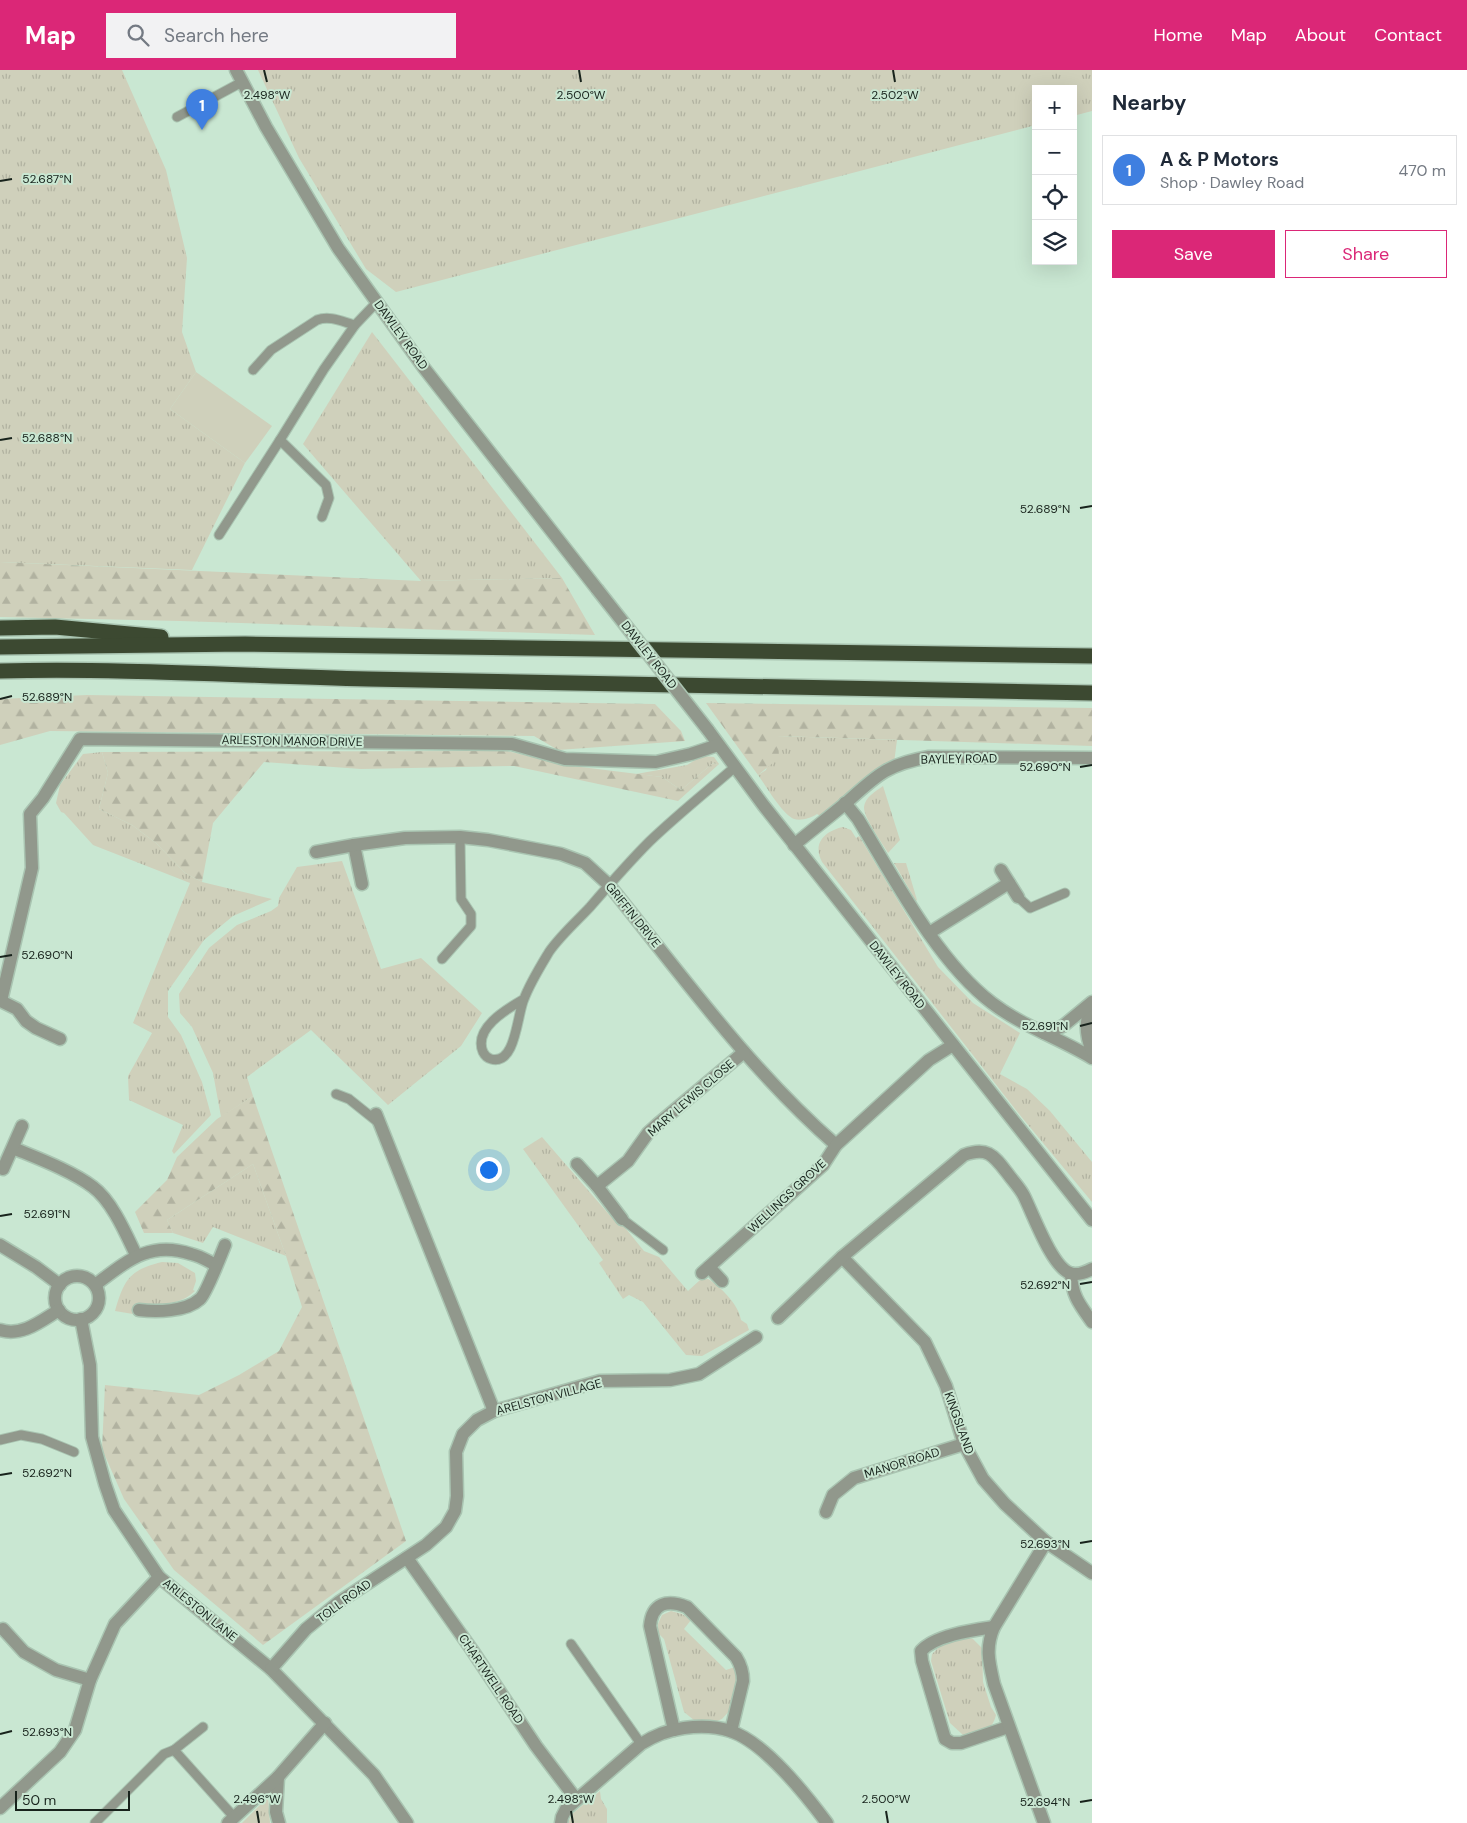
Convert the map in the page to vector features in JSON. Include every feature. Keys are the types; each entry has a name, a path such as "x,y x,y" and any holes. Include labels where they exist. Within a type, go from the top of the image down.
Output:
{"highway":[{"path":"0,628 55,628 245,644"},
{"path":"0,647 245,644 1092,656"},
{"path":"4,671 206,672 401,680 1092,693"}],"street":[{"name":"DAWLEY ROAD","path":"236,70 266,127 338,248 424,368 708,730 794,845 1092,1220"},
{"name":"ARLESTON MANOR DRIVE","path":"1,1001 32,868 30,814 43,798 80,739 512,744 565,759 656,762 691,754 718,745"},
{"name":"BAYLEY ROAD","path":"794,845 868,782 883,772 910,760 929,757 1092,758"},
{"path":"845,803 858,819 928,933 974,987 992,1003 1030,1027 1092,1058"},
{"name":"GRIFFIN DRIVE","path":"316,852 405,838 460,837 488,840 561,854 585,863 610,885 744,1052 813,1125 836,1144"},
{"path":"354,845 362,884"},
{"path":"1001,870 1018,897"},
{"path":"928,933 1009,883"},
{"path":"1,1001 16,1009 26,1021 36,1028 60,1039"},
{"path":"1044,1033 1063,1026 1092,1002"},
{"path":"1092,1002 1086,1026 1092,1050"},
{"name":"WELLINGS GROVE","path":"722,1281 705,1270 823,1165 836,1144 929,1060 953,1045"},
{"name":"MARY LEWIS CLOSE","path":"597,1186 628,1161 648,1133 744,1052"},
{"path":"378,1119 494,1411"},
{"path":"4,1169 22,1126"},
{"path":"13,1148 94,1187 108,1202 136,1255"},
{"path":"778,1318 842,1257 964,1155 976,1151 986,1152 996,1158 1022,1193 1054,1259 1064,1270 1072,1274 1080,1274 1092,1269"},
{"path":"577,1164 597,1186 622,1219"},
{"path":"0,1245 36,1267 60,1285"},
{"path":"139,1310 156,1312 176,1309 192,1304 201,1298 225,1245"},
{"path":"95,1285 136,1255 155,1250 172,1250 191,1254 216,1265"},
{"name":"KINGSLAND","path":"842,1257 925,1342 946,1386 964,1444 983,1479 1005,1504 1046,1542 1092,1573"},
{"path":"1072,1274 1072,1288 1076,1300 1092,1322"},
{"path":"78,1276 90,1280 95,1285 99,1296 96,1308 92,1314 81,1319 69,1318 59,1310 56,1297 60,1285 65,1280 78,1276"},
{"path":"0,1330 18,1332 31,1327 59,1310"},
{"name":"ARLESTON LANE","path":"81,1319 90,1365 92,1437 114,1510 159,1577 271,1669 374,1775 408,1823"},
{"name":"ARELSTON VILLAGE","path":"426,1545 446,1526 456,1512 456,1452 463,1434 477,1420 494,1411 600,1381 670,1380 699,1374 756,1337"},
{"name":"MANOR ROAD","path":"826,1512 833,1495 854,1478 964,1444"},
{"path":"1044,1823 994,1684 989,1661 989,1640 994,1627 1046,1542"},
{"name":"TOLL ROAD","path":"271,1669 287,1649 339,1602 426,1545"},
{"name":"CHARTWELL ROAD","path":"406,1558 472,1650 536,1746 576,1799"},
{"path":"0,1808 60,1752 75,1730 90,1680 115,1624 159,1577"},
{"path":"674,1730 650,1626 651,1617 655,1609 662,1604 670,1602 687,1607 741,1664 743,1681 731,1731"},
{"path":"994,1627 972,1630 928,1644 921,1651 922,1661 945,1739 952,1743 961,1743 1008,1726"},
{"path":"3,1629 24,1652 56,1670 90,1680"},
{"path":"231,1820 278,1777 325,1723"},
{"path":"561,1823 566,1809 576,1799 641,1744 654,1736 696,1726 731,1731 762,1751 780,1767 828,1823"},
{"path":"278,1777 276,1812 279,1823"}],"lane":[{"path":"177,117 242,82"},
{"path":"219,535 324,369 355,326 377,302"},
{"path":"253,370 271,350 317,320 332,318 355,326"},
{"path":"280,440 326,485 329,498 322,517"},
{"path":"524,999 502,1013 484,1033 481,1041 482,1048 484,1055 489,1059 497,1060 506,1056 512,1045 524,999 550,950 649,842 734,767"},
{"path":"442,959 471,926 471,914 461,899 460,837"},
{"path":"1018,897 1030,908 1065,893"},
{"path":"336,1094 349,1099 378,1119"},
{"path":"622,1219 663,1250"},
{"path":"0,1440 21,1435 42,1439 74,1452"},
{"path":"571,1644 641,1744"},
{"path":"95,1823 164,1754 174,1750 204,1727"},
{"path":"174,1750 231,1820"}],"green space":[{"path":"0,70 122,70 166,170 187,258 182,332 196,372 170,409 245,463 192,570 0,562"},
{"path":"258,70 1092,70 1092,111 1077,115 1077,85 1032,85 1032,126 396,292 366,269 299,158"},
{"path":"372,332 562,578 421,581 303,444"},
{"path":"196,372 272,426 245,463 170,409"},
{"path":"0,562 421,581 562,578 595,635 0,617"},
{"path":"87,695 655,704 681,731 685,741 558,750 534,736 50,731 0,745 0,699"},
{"path":"706,703 1092,708 1092,746 778,736 779,758 758,775"},
{"path":"777,736 897,740 894,763 820,816 817,814 806,819 794,819 779,806 758,775 766,770"},
{"path":"507,751 565,765 662,777 681,790 713,763 718,765 678,801 514,766 361,769 264,762 213,823 202,882 185,873 156,843 132,825 99,809 108,773 102,752"},
{"path":"102,752 108,773 99,809 132,825 156,843 185,873 202,882 272,899 233,916 204,940 168,991 168,1017 181,1035 202,1082 211,1115 174,1154 172,1151 183,1125 129,1100 128,1076 152,1033 133,1023 190,883 93,845 61,812 56,803 60,785 83,754"},
{"path":"702,756 714,757 719,764 713,763 681,790 662,777 636,774 687,765"},
{"path":"883,786 900,840 888,853 870,824 864,807 869,797"},
{"path":"843,827 851,830 856,838 859,836 938,967 973,1003 1020,1033 1000,1074 1027,1089 1050,1111 1092,1162 1092,1202 1019,1114 822,862 819,849 822,839 831,831"},
{"path":"342,861 381,969 421,958 482,1013 461,1046 388,1105 311,1030 247,1077 253,1096 221,1117 213,1073 192,1027 180,1013 179,994 209,948 237,925 271,911 278,906 279,898 297,867"},
{"path":"894,863 906,863 916,901"},
{"path":"253,1096 406,1541 263,1645 174,1570 124,1499 102,1449 105,1385 199,1395 239,1375 279,1351 302,1307 253,1164 167,1220 173,1233 144,1233 135,1212 167,1180 177,1157 217,1119"},
{"path":"542,1137 619,1226 622,1224 644,1251 659,1257 688,1291 700,1280 708,1279 713,1282 737,1308 741,1320 747,1324 749,1330 702,1356 686,1355 643,1302 629,1295 623,1299 599,1263 603,1260 523,1149"},
{"path":"253,1164 286,1256 213,1227 203,1243 173,1233 167,1220"},
{"path":"162,1262 178,1263 195,1273 196,1281 193,1290 195,1291 182,1300 166,1304 134,1304 133,1314 115,1311 125,1284 130,1278 142,1269"},
{"path":"671,1611 682,1614 691,1620 684,1629 726,1670 735,1667 737,1684 732,1708 722,1719 714,1722 695,1721 684,1712 664,1639 658,1633 658,1624 662,1615"},
{"path":"965,1637 973,1639 982,1648 983,1682 991,1707 996,1715 988,1729 979,1733 963,1735 950,1723 931,1661 932,1654 941,1645"},
{"path":"600,1791 601,1799 607,1809 607,1823 568,1823 572,1814"},
{"path":"268,1797 270,1823 242,1823"}],"place":[{"name":"A & P Motors","path":"202,130"}]}
